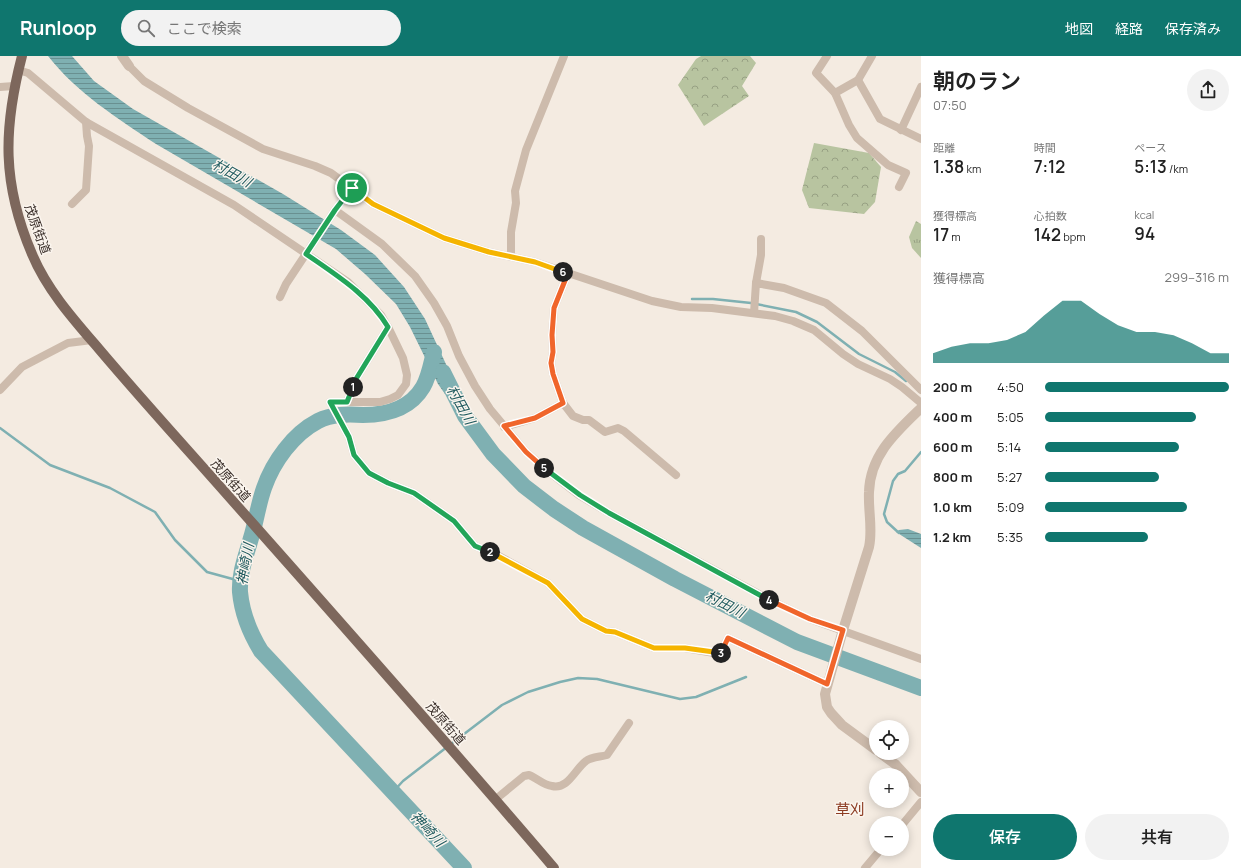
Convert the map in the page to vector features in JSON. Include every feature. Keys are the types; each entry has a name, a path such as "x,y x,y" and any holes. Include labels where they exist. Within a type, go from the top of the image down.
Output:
{"main road":[{"name":"茂原街道","path":"22,56 14,86 9,123 8,156 14,201 19,219 32,256 41,272 65,308 92,340 496,799 554,868"}],"street":[{"path":"122,56 129,66 144,81 188,108 249,142 273,153 315,166 331,173 373,204 444,238 489,252 535,262 652,301 681,308 712,308 775,316 793,321 814,330 858,364 890,379 921,403"},
{"path":"511,256 511,232 516,203 515,191 526,150 564,56"},
{"path":"827,56 816,73 835,93 849,125 857,138 888,166 906,173 899,187"},
{"path":"835,93 858,80 872,56"},
{"path":"18,70 28,73 86,122 234,205 348,282 381,315 398,345 406,366 408,379 406,384 398,395 380,402 330,402 349,437 354,455 369,473 388,483 414,493 454,521 475,546 497,555 548,583 574,611 587,621 606,631 615,632 654,648 685,648 720,654 728,638 827,684"},
{"path":"858,80 880,119 921,139"},
{"path":"0,87 14,86"},
{"path":"901,130 921,87"},
{"path":"72,204 86,190 89,146 86,136 86,122"},
{"path":"280,297 335,210 352,188"},
{"path":"335,210 382,244 415,276 434,303 447,326 475,386 504,426 526,452 553,475 580,495 609,513 770,600 810,619 921,659"},
{"path":"754,313 756,283 761,254 761,239"},
{"path":"568,273 554,308 552,335 553,352 551,363 553,374 563,403 573,416 583,420 589,420 605,432 618,428 624,431 676,475"},
{"path":"756,283 784,288 826,303 862,331 921,390"},
{"path":"347,402 356,379 388,327"},
{"path":"0,390 22,367 36,359 68,343 92,340"},
{"path":"504,426 535,418 563,403"},
{"path":"869,745 842,725 827,707 825,694 871,537 869,491 874,467 892,436 921,408"},
{"path":"496,799 524,776 529,775 551,786 561,786 568,782 581,765 588,760 607,755 629,723"},
{"path":"890,760 921,792"},
{"path":"909,817 921,802"},
{"path":"866,868 876,856"}],"green space":[{"path":"701,56 750,56 756,63 742,86 749,96 704,126 678,85 696,59"},
{"path":"814,143 869,153 881,167 875,202 864,214 809,208 802,190"},
{"path":"916,221 921,224 921,258 912,248 909,237"}],"water":[{"path":"48,56 72,56 94,81 133,109 283,194 341,230 375,255 404,287 425,319 458,390 445,394 438,384 410,327 396,304 336,249 141,134 98,104 72,82"},
{"path":"908,529 921,534 921,548 896,532 899,530"}],"waterway":[{"path":"692,299 713,299 751,303 796,312 817,322 859,354 895,372 906,381"},
{"name":"神崎川","path":"434,352 423,387 418,395 404,406 380,414 340,415 329,417 318,421 300,433 292,441 278,459 262,494 242,571 240,592 247,623 261,651 464,868"},
{"name":"村田川","path":"443,372 465,416 493,454 524,486 554,509 583,528 675,579 797,642 921,688"},
{"path":"0,428 50,465 110,488 155,512 175,540 207,572 240,581"},
{"path":"899,533 887,522 884,514 893,481 898,474 905,471 921,452"},
{"path":"451,744 502,705 528,692 560,682 578,678 597,679 680,699 696,697 746,677"},
{"path":"392,793 403,781 447,747"}],"district":[{"name":"草刈","path":"850,810"}],"route":[{"path":"352,188 373,204 444,238 489,252 535,262 568,273 554,308 552,335 553,352 551,363 553,374 563,403 535,418 504,426 526,452 553,475 580,495 609,513 770,600 810,619 843,630 827,684 728,638 720,654 685,648 654,648 615,632 606,631 582,619 548,583 497,555 475,546 454,521 414,493 388,483 369,473 354,455 349,437 330,402 347,402 356,379 388,327 381,315 348,282 306,254 335,210 352,188"}]}
